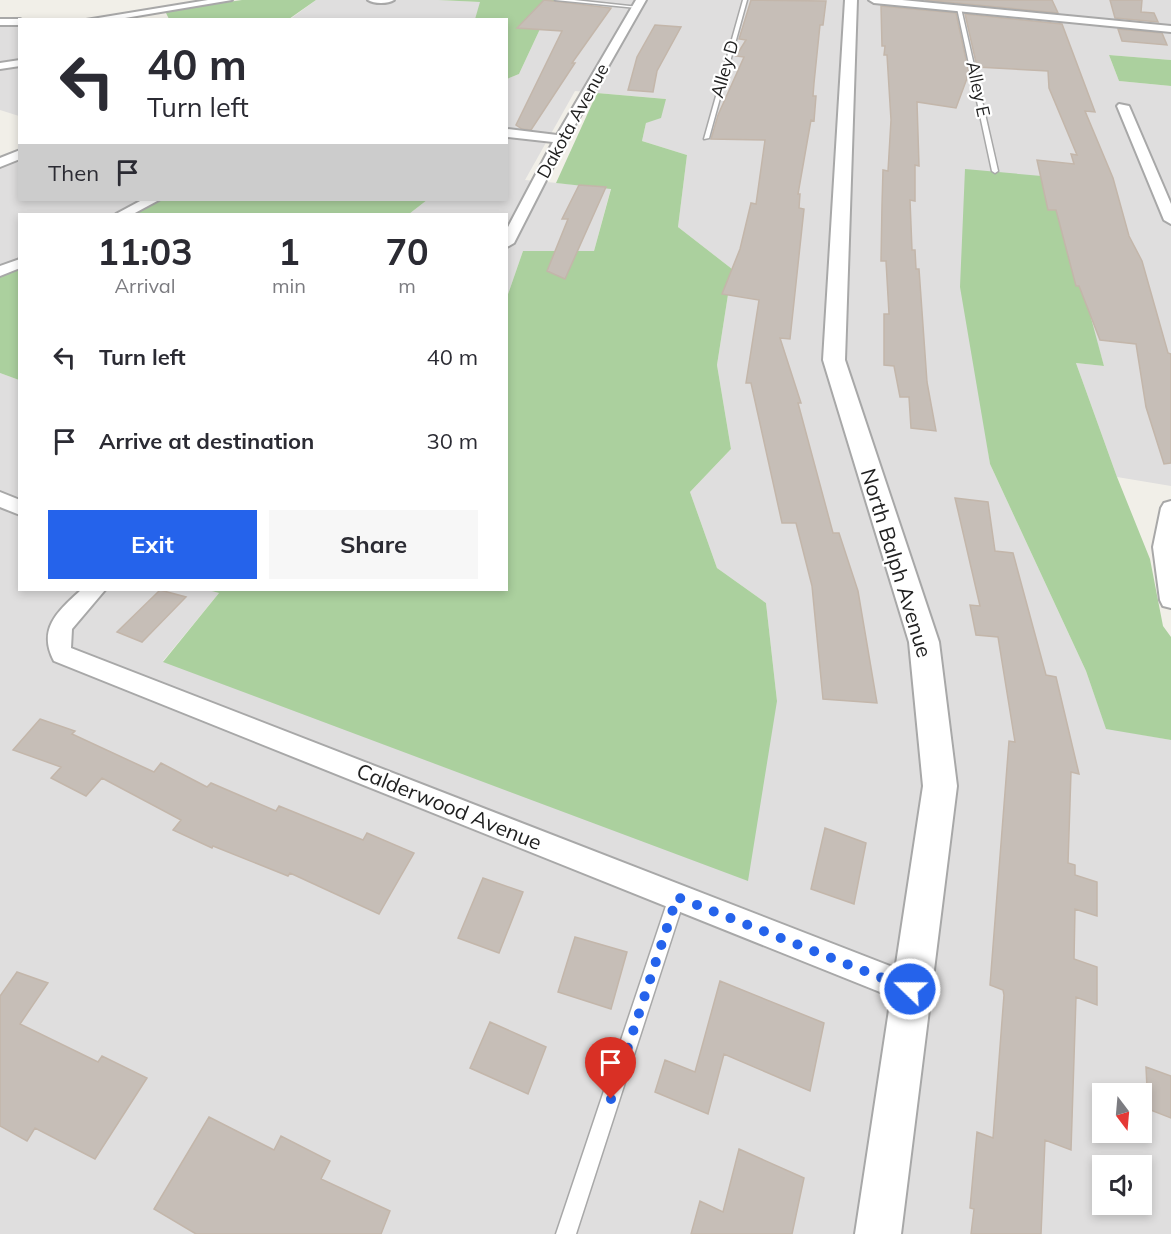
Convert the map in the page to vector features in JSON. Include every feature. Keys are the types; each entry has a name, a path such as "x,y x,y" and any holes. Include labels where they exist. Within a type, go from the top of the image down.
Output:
{"street":[{"path":"104,18 226,0"},
{"path":"373,0 388,1"},
{"name":"North Balph Avenue","path":"851,0 834,360 924,642 940,786 910,989 878,1234"},
{"path":"874,0 1171,29"},
{"name":"Dakota Avenue","path":"508,241 561,139 639,3"},
{"path":"0,22 18,22"},
{"path":"0,66 18,63"},
{"path":"1123,106 1171,220"},
{"path":"508,133 561,139"},
{"path":"0,163 18,155"},
{"path":"125,213 150,201"},
{"path":"0,271 18,264"},
{"path":"0,499 18,507"},
{"path":"1171,508 1163,547 1171,600"},
{"name":"Calderwood Avenue","path":"93,591 63,622 57,634 57,645 62,654 910,989"}],"lane":[{"path":"557,0 639,3"},
{"name":"Alley D","path":"706,138 744,0"},
{"name":"Alley E","path":"959,9 995,171"},
{"path":"566,1234 677,897"}],"shaded area":[{"path":"316,0 481,2 475,18 292,18"},
{"path":"559,0 1171,0 1171,60 1109,55 1119,81 1171,86 1171,486 1117,477 1076,363 1104,366 1075,265 977,377 990,464 1086,671 1106,728 1171,740 1171,1234 0,1234 0,373 18,380 18,591 212,591 219,593 163,661 777,701 766,603 717,568 690,492 731,449 717,365 732,269 678,227 687,155 642,141 646,123 666,99 575,91 525,180 611,188 594,251 523,251 508,294 508,213 410,213 426,201 508,201 508,79 519,74 547,14"},
{"path":"0,22 18,22 18,116 0,110"},
{"path":"18,154 18,201 150,201 125,213 18,213 18,263 0,271 0,163"}],"green space":[{"path":"242,0 316,0 290,18 168,18 165,11"},
{"path":"438,0 559,0 547,14 519,74 508,79 508,18 475,18 480,2"},
{"path":"1109,55 1171,60 1171,86 1119,81"},
{"path":"597,93 666,99 661,118 646,123 642,141 687,155 678,227 732,269 717,365 731,449 690,492 717,568 766,603 777,701 748,881 163,662 219,593 212,591 508,591 508,294 523,251 594,251 611,189 556,183"},
{"path":"965,169 1053,177 1104,366 1076,363 1117,477 1150,559 1163,626 1171,637 1171,740 1106,729 1086,671 990,464 960,287"},
{"path":"160,201 426,201 410,213 136,213"},
{"path":"18,266 18,380 0,373 0,275"}],"building":[{"path":"544,0 611,8 572,63 575,63 531,130 522,129 516,125 562,31 517,28"},
{"path":"751,0 826,1 823,25 820,25 814,83 813,96 816,96 814,121 811,120 798,194 800,194 799,208 804,209 790,339 780,338 801,403 798,403 833,533 839,533 858,591 877,703 823,699 812,586 796,523 782,523 751,383 746,383 759,300 722,294 740,249 751,203 756,204 765,140 711,139 718,115 744,57 736,56 746,40 739,39"},
{"path":"925,0 1052,0 1058,13"},
{"path":"1110,0 1142,0 1141,12 1154,13 1158,22 1115,18"},
{"path":"881,6 956,13 969,73 956,108 917,102 919,166 915,165 915,201 910,200 912,250 915,250 916,269 919,269 927,382 936,431 911,428 909,397 900,397 894,366 884,365 884,314 889,314 886,261 881,261 883,170 888,171 891,120 887,55 884,55 885,46 882,46"},
{"path":"965,14 1062,24 1095,112 1085,111 1113,178 1129,236 1142,261 1168,353 1171,354 1171,463 1164,464 1146,407 1136,344 1100,340 1079,286 1076,286 1056,210 1048,210 1037,160 1074,164 1071,154 1077,155 1049,88 1048,71 977,67"},
{"path":"655,25 681,27 657,71 653,92 628,90 637,57"},
{"path":"1118,29 1162,33 1167,45 1122,41"},
{"path":"579,185 606,187 565,279 547,271 568,219 562,219"},
{"path":"955,498 988,502 995,551 1013,553 1046,675 1056,677 1079,774 1071,772 1068,863 1075,865 1075,875 1097,882 1097,916 1075,909 1074,959 1097,967 1097,1005 1076,997 1071,1150 1045,1140 1041,1234 971,1234 974,1209 970,1208 977,1132 993,1138 1004,995 1003,990 990,985 1009,741 1015,742 998,637 976,635 970,605 980,606"},
{"path":"159,591 186,597 142,642 117,632"},
{"path":"40,719 75,731 72,734 154,772 161,763 207,787 211,783 276,811 279,806 363,840 367,833 414,853 379,914 290,873 288,876 213,846 212,848 173,830 181,820 102,778 86,796 51,778 61,767 13,750"},
{"path":"825,828 866,843 854,904 811,889"},
{"path":"483,878 523,892 499,953 458,938"},
{"path":"575,937 627,952 611,1009 558,992"},
{"path":"17,972 48,983 20,1024 98,1062 102,1056 147,1078 95,1159 35,1128 27,1141 0,1126 0,996"},
{"path":"720,981 824,1023 810,1091 724,1054 708,1114 655,1092 665,1060 695,1072"},
{"path":"490,1022 546,1047 528,1094 470,1068"},
{"path":"1146,1067 1171,1076 1171,1118 1152,1111 1152,1083 1147,1083"},
{"path":"209,1117 274,1150 281,1136 330,1161 321,1179 390,1211 381,1234 196,1234 154,1209"},
{"path":"739,1149 804,1178 792,1234 691,1234 700,1201 723,1212"}],"route":[{"path":"611,1099 677,897 910,989"}]}
